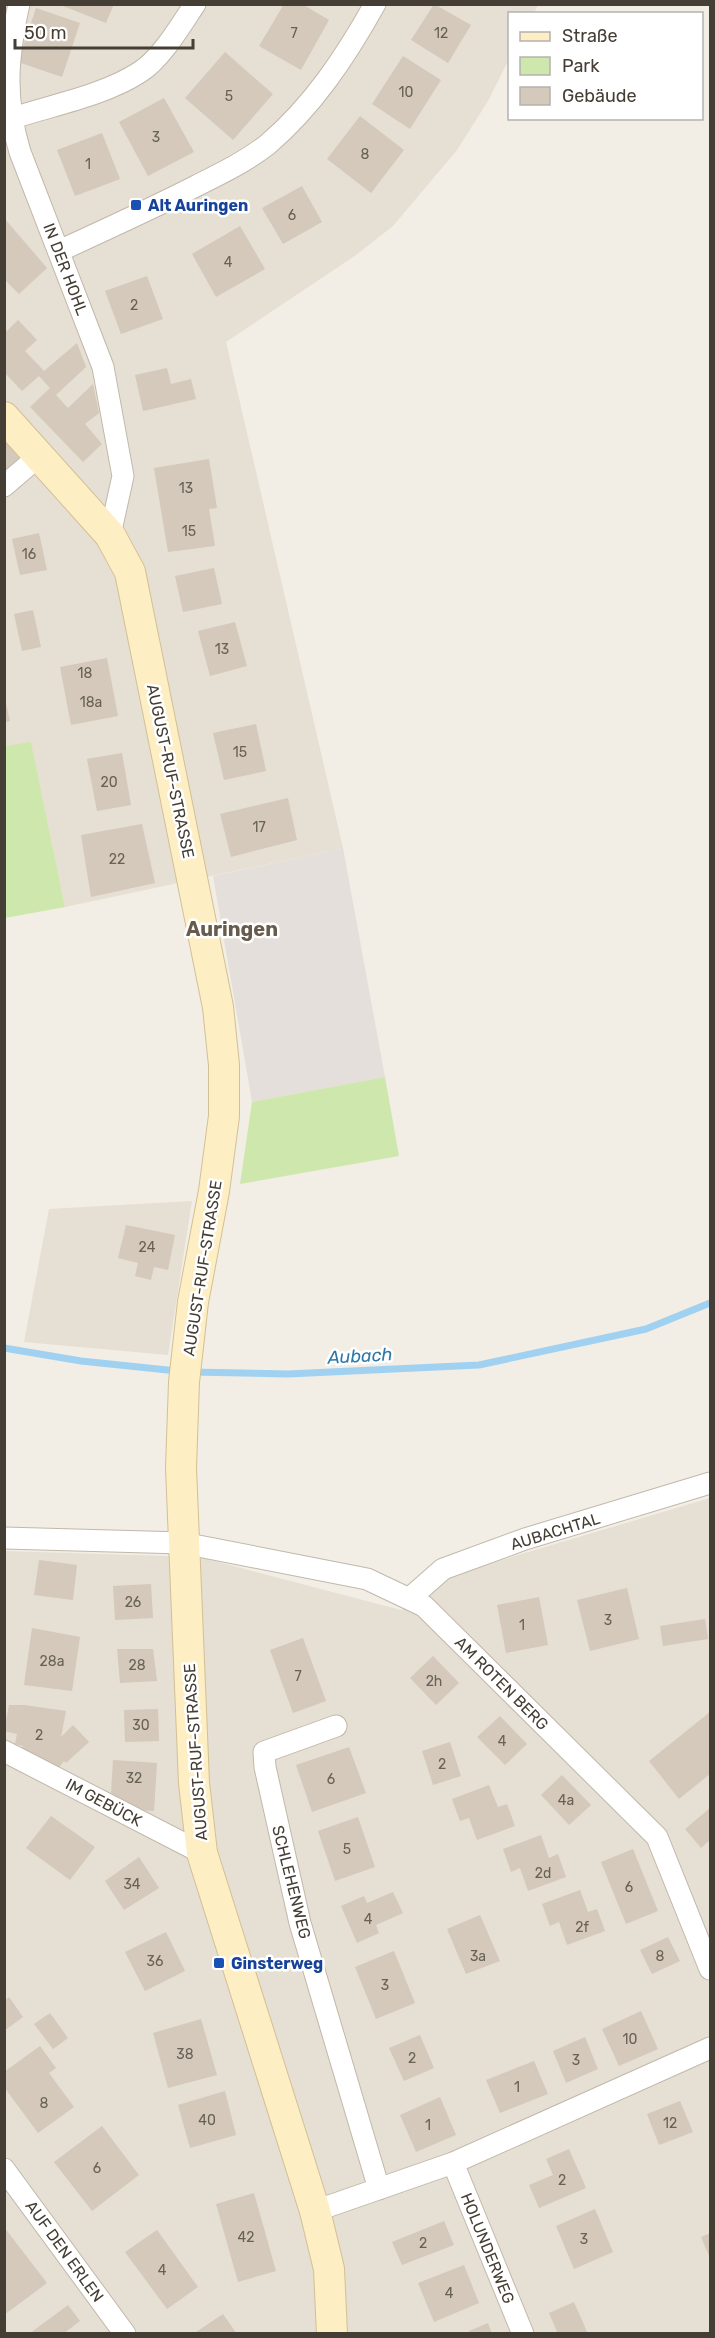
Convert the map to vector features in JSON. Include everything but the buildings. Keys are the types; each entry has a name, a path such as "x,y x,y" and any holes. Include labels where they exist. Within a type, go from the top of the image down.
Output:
{"street":[{"name":"IN DER HOHL","path":"19,4 9,61 10,118 20,152 103,367 123,476 110,535"},
{"path":"10,118 100,90 141,72 169,42 195,4"},
{"path":"59,251 141,214 240,164 266,145 322,87 346,56 375,4"},
{"name":"AUGUST-RUF-STRASSE","path":"4,417 110,535 130,572 206,944 224,1065 224,1116 214,1191 193,1302 186,1368 181,1468 194,1783 202,1853 315,2211 329,2269 333,2334"},
{"path":"4,486 39,456"},
{"name":"AUBACHTAL","path":"410,1598 443,1569 525,1539 711,1483"},
{"name":"AM ROTEN BERG","path":"4,1538 183,1543 367,1579 424,1606 657,1837 711,1969"},
{"name":"SCHLEHENWEG","path":"336,1726 264,1752 265,1767 300,1923 379,2189"},
{"name":"IM GEBÜCK","path":"4,1751 202,1853"},
{"path":"315,2211 453,2163 711,2048"},
{"name":"HOLUNDERWEG","path":"453,2163 523,2334"},
{"name":"AUF DEN ERLEN","path":"4,2169 125,2334"}],"shaded area":[{"path":"5,5 538,5 534,12 508,12 508,61 488,101 457,150 393,226 356,255 226,342 343,848 65,907 31,743 5,746"},
{"path":"343,848 385,1077 252,1102 213,876"},
{"path":"192,1201 168,1355 24,1342 49,1209"},
{"path":"710,1498 710,2333 5,2334 5,1551 199,1557 401,1610 458,1573"}],"green space":[{"path":"31,742 65,907 5,918 5,746"},
{"path":"385,1077 399,1156 240,1184 252,1102"}],"waterway":[{"name":"Aubach","path":"191,1372 288,1374 479,1365 646,1329 710,1303"},
{"name":"Aubach","path":"4,1348 81,1361 177,1371"}],"place":[{"name":"Alt Auringen","path":"136,205"},
{"name":"Ginsterweg","path":"219,1963"}],"district":[{"name":"Auringen","path":"232,929"}]}
